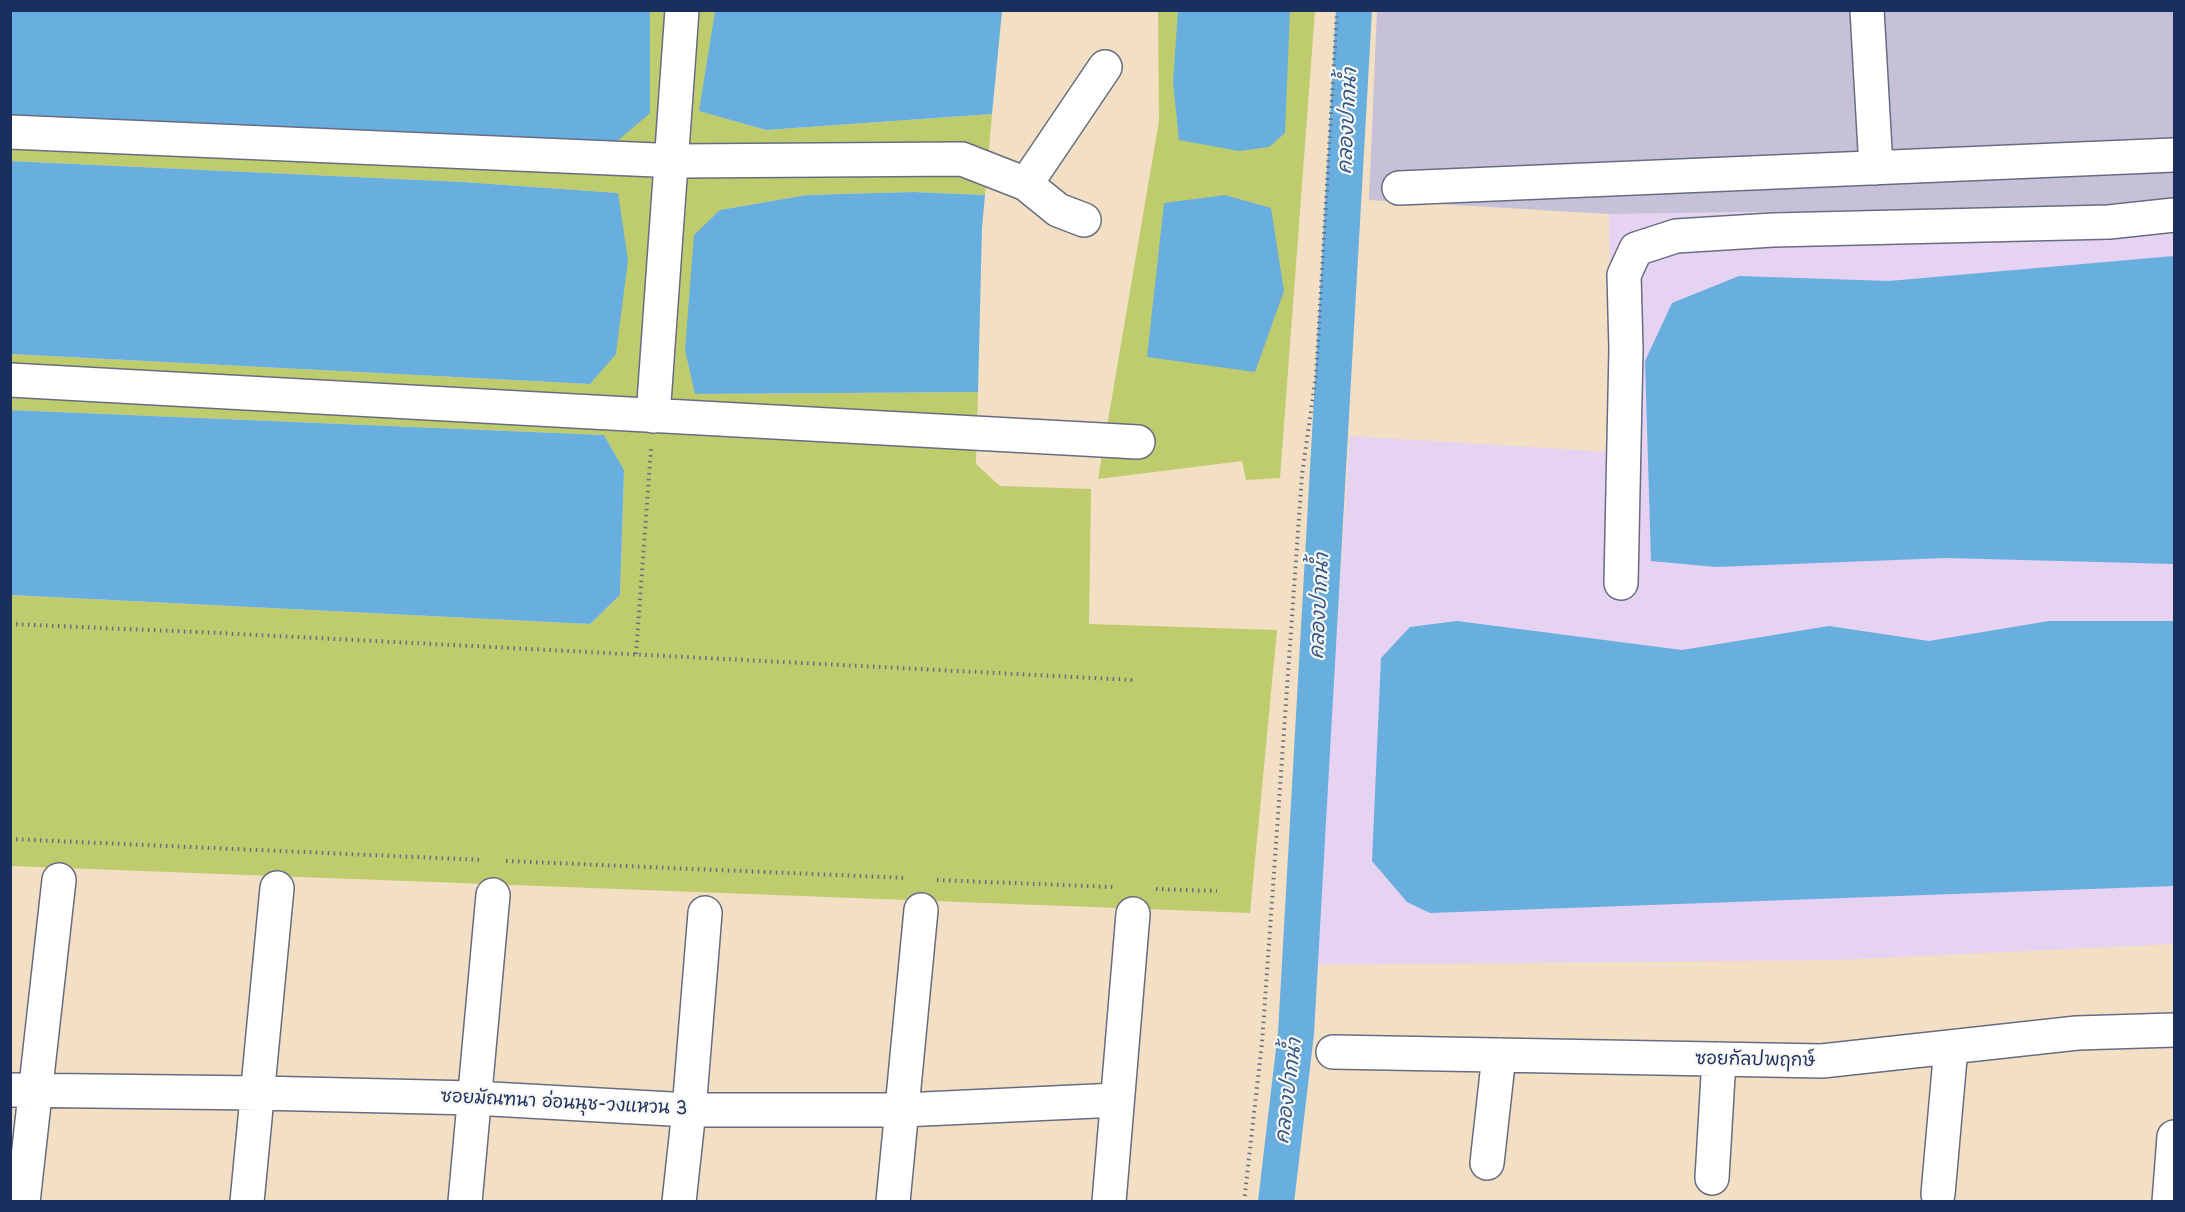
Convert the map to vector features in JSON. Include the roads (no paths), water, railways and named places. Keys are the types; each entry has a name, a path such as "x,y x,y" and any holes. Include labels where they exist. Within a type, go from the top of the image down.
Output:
{"street":[{"path":"653,416 682,10"},
{"path":"1867,10 1876,168"},
{"path":"1026,184 1105,66"},
{"path":"10,132 671,161 962,159 1026,184 1058,210 1084,220"},
{"path":"1399,188 2175,155"},
{"path":"1621,583 1626,349 1624,276 1636,249 1676,236 1763,230 2109,222 2175,215"},
{"path":"10,380 1138,442"},
{"path":"23,1202 23,1090 59,880"},
{"path":"247,1202 277,888"},
{"path":"893,1202 923,889"},
{"path":"465,1202 493,895"},
{"path":"1109,1202 1133,896"},
{"path":"679,1202 705,913"},
{"name":"ซอยกัลปพฤกษ์","path":"1333,1052 1822,1061 2077,1033 2175,1030"},
{"path":"1938,1194 1951,1047"},
{"path":"1487,1163 1499,1055"},
{"path":"1712,1178 1719,1059"},
{"name":"ซอยมัณฑนา อ่อนนุช-วงแหวน 3","path":"23,1090 474,1098 689,1110 903,1110 1118,1100"},
{"path":"2169,1202 2175,1137"}],"water":[{"path":"11,11 650,11 650,113 616,142 11,116"},
{"path":"715,11 1002,11 992,114 766,130 699,111"},
{"path":"1178,11 1290,11 1285,133 1269,147 1239,151 1179,140 1173,82"},
{"path":"10,161 463,182 618,193 628,260 616,354 590,384 11,354"},
{"path":"913,192 985,195 982,228 978,392 695,394 685,350 694,235 720,210 807,195"},
{"path":"1225,195 1271,208 1284,291 1255,372 1147,357 1164,203"},
{"path":"2174,256 2174,564 1946,558 1716,567 1651,561 1645,361 1672,303 1739,276 1889,281"},
{"path":"10,410 604,435 624,470 620,595 590,624 11,595"},
{"path":"1457,621 1682,650 1829,626 1929,641 2049,621 2174,621 2174,886 1430,913 1407,902 1372,861 1381,658 1410,627"}],"waterway":[{"name":"คลองปากน้ำ","path":"1276,1202 1296,1033 1354,10"}]}
